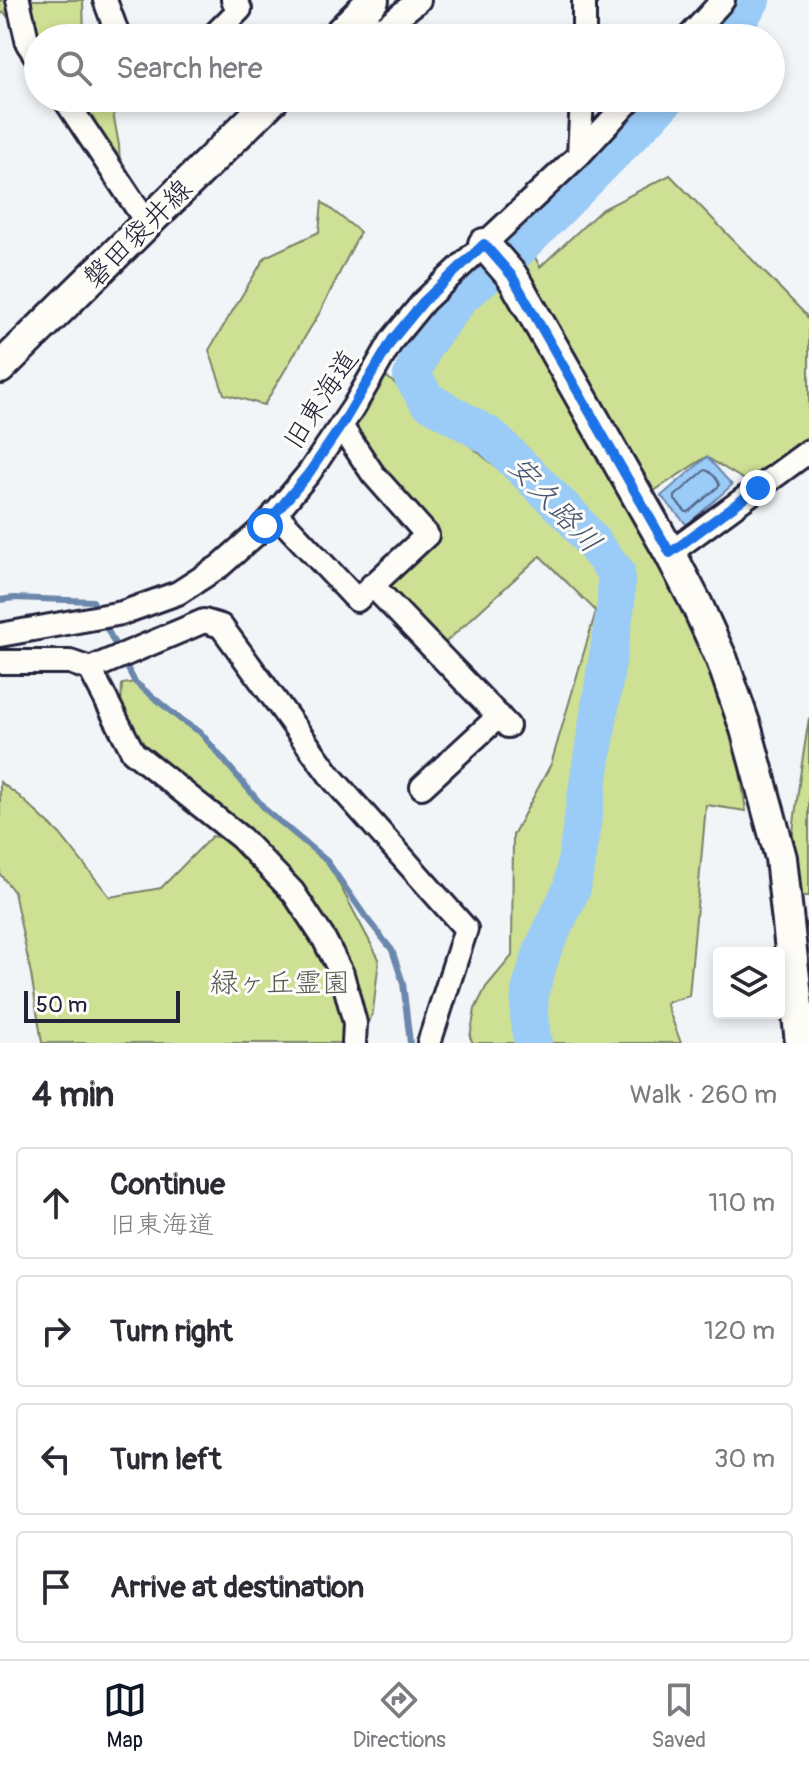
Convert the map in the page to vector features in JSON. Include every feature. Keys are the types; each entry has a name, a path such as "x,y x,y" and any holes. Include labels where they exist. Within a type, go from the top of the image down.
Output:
{"street":[{"path":"18,0 24,26"},
{"path":"105,0 114,24"},
{"path":"225,24 240,9 233,0"},
{"path":"349,24 373,0"},
{"path":"389,24 419,0"},
{"path":"584,0 584,24"},
{"path":"701,24 723,0"},
{"path":"73,112 147,223"},
{"name":"磐田袋井線","path":"0,368 260,112"},
{"path":"579,155 581,112"},
{"name":"旧東海道","path":"0,635 122,613 178,593 220,566 265,526 309,473 392,340 424,301 579,155 619,112"},
{"path":"484,244 512,276 670,553 722,660 746,729 781,858 801,1043"},
{"path":"275,513 357,600 427,535 373,474 341,426"},
{"path":"670,553 809,451"},
{"path":"372,585 504,721 422,787"},
{"path":"0,662 70,662 90,669 204,621 221,626 332,778 466,929 429,1043"},
{"path":"90,669 133,752 241,838 293,892 324,939 342,974 355,1023 354,1043"}],"green space":[{"path":"0,0 83,0 84,24 24,24 24,40 4,12 0,15"},
{"path":"73,112 113,112 121,184"},
{"path":"670,175 809,320 809,451 758,488 706,457 645,497 734,730 746,811 706,805 689,996 666,1003 681,1043 473,1043 470,1037 475,1009 486,987 512,956 513,835 551,764 596,611 540,556 436,651 378,591 433,536 343,423 376,368 518,485 427,400 419,357 473,286 535,257 540,267 601,210"},
{"path":"322,202 360,232 320,312 264,405 224,394 209,350 265,257 319,232"},
{"name":"緑ヶ丘霊園","path":"135,682 200,732 266,810 327,861 379,959 373,1012 364,1036 349,1043 42,1043 14,892 0,874 0,782 60,834 110,897 161,888 212,836 225,839 231,846 238,840 183,776 140,743 121,706 122,684"},
{"path":"809,718 809,896 785,896 800,776"}],"water":[{"path":"707,457 732,485 687,525 661,496"}],"waterway":[{"name":"安久路川","path":"735,24 751,0"},
{"name":"安久路川","path":"533,1043 529,1016 530,991 543,949 572,888 616,604 616,572 573,518 491,437 427,400 412,376 424,345 461,296 514,253 653,112"},
{"path":"0,600 93,601 98,611"},
{"path":"103,621 118,650"},
{"path":"123,660 135,682 200,732 266,810 327,861 392,950 403,983 410,1043"}],"route":[{"path":"265,526 309,473 353,408 392,340 424,301 484,244 512,276 670,553 758,488"}]}
